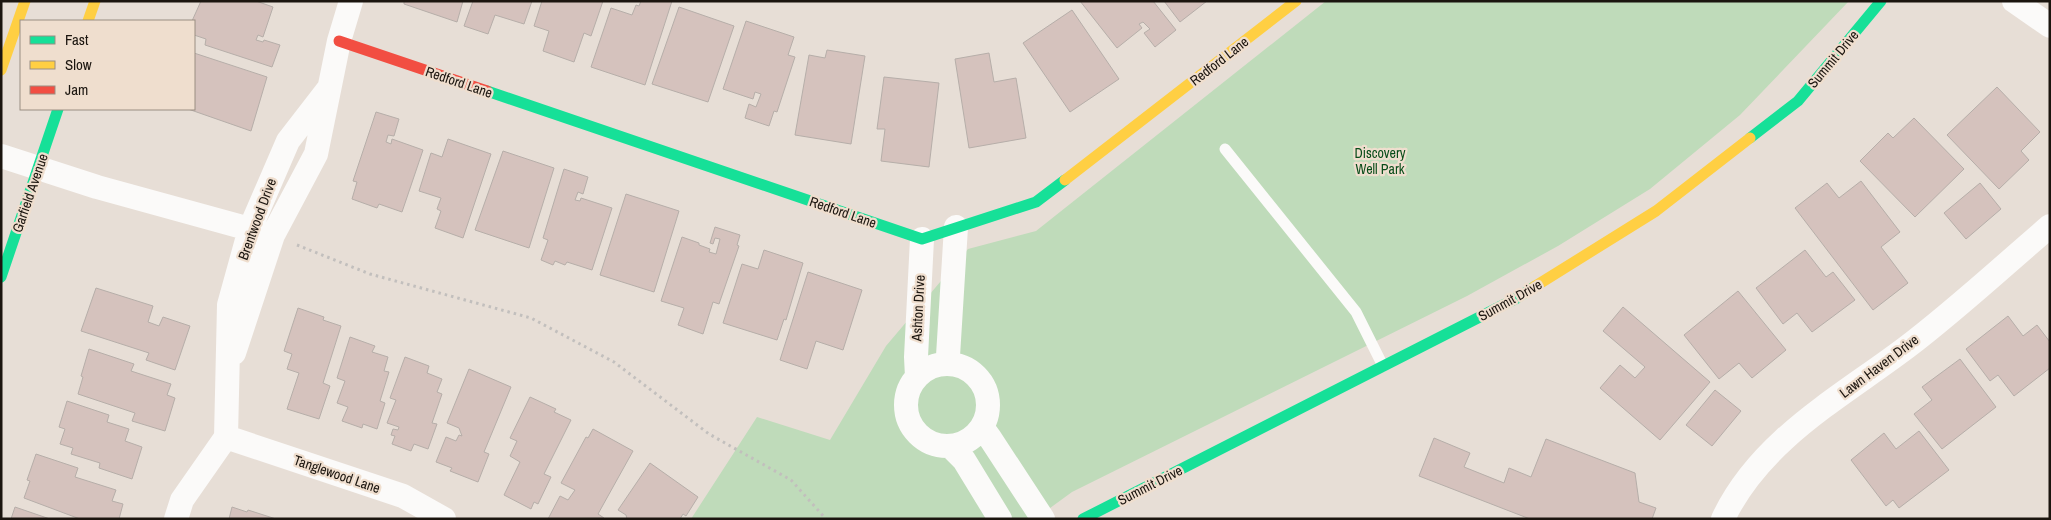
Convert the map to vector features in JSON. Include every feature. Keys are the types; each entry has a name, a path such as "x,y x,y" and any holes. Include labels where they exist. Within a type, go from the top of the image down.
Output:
{"street":[{"path":"1,70 25,1"},
{"path":"88,20 95,1"},
{"name":"Brentwood Drive","path":"229,366 273,235 316,154 339,41 352,1"},
{"name":"Redford Lane","path":"339,41 922,239 1036,202 1296,1"},
{"name":"Summit Drive","path":"1083,519 1517,298 1656,211 1798,101 1881,1"},
{"path":"2014,1 2050,26"},
{"name":"Brentwood Drive","path":"226,437 229,366 228,305 250,229 288,141 329,88"},
{"name":"Garfield Avenue","path":"1,277 58,110"},
{"path":"1,156 97,187 273,235"},
{"name":"Lawn Haven Drive","path":"1724,519 1728,508 1756,467 1809,417 1908,346 2050,226"},
{"path":"950,364 948,356 956,227"},
{"name":"Ashton Drive","path":"922,239 916,357 917,377 909,391 906,407 910,423 920,436 934,444 950,446"},
{"path":"917,377 927,369 938,365 950,364 964,367 975,375 984,386 988,400 987,414 982,428 973,437 962,443 950,446"},
{"path":"982,428 1043,519"},
{"path":"176,519 182,500 226,437"},
{"name":"Tanglewood Lane","path":"226,437 403,496 444,519"},
{"path":"950,446 964,460 1000,519"}],"lane":[{"path":"1224,149 1356,312 1383,366"}],"path":[{"path":"273,235 370,274 530,318 614,362 709,434 791,480 826,519"}],"green space":[{"name":"Discovery Well Park","path":"1326,1 1849,1 1740,115 1650,189 1558,246 1467,296 1072,492 1035,519 691,519 757,417 830,440 886,346 968,249 1036,231"}],"building":[{"path":"201,1 256,1 273,7 263,37 258,35 256,40 263,42 264,40 280,45 272,67 205,45 206,39 195,35 195,20 192,20"},
{"path":"404,1 463,1 457,22 404,4"},
{"path":"473,1 532,1 524,24 495,15 488,34 464,26"},
{"path":"542,1 603,1 591,36 584,33 574,62 543,51 549,31 534,26"},
{"path":"641,1 672,1 645,85 591,67 611,8 632,15 636,5 639,6"},
{"path":"1080,1 1153,1 1176,30 1155,47 1144,33 1150,29 1143,22 1139,24 1142,28 1117,48"},
{"path":"1164,1 1207,1 1180,22"},
{"path":"679,7 734,26 708,102 652,84"},
{"path":"1072,10 1119,79 1070,112 1023,43"},
{"path":"746,21 794,37 788,55 795,57 777,112 774,111 769,126 745,118 749,104 756,107 761,94 755,92 753,99 723,89"},
{"path":"827,50 865,56 851,144 795,135 809,55 825,58"},
{"path":"195,53 267,77 251,131 191,110 195,110"},
{"path":"989,53 994,82 1016,78 1026,138 969,148 955,59"},
{"path":"884,77 939,83 929,167 881,161 885,129 877,129"},
{"path":"1997,87 2040,132 2021,151 2029,160 1999,189 1947,135"},
{"path":"376,112 399,119 394,136 388,135 386,142 391,144 392,139 423,150 402,212 379,204 377,208 352,199 357,182 353,181"},
{"path":"1914,118 1964,169 1915,217 1860,161 1888,133 1893,138"},
{"path":"448,139 491,154 463,238 435,228 441,211 437,209 441,198 419,191 431,153 442,157"},
{"path":"503,151 554,168 529,248 475,230"},
{"path":"564,169 588,177 583,194 578,192 575,200 580,201 581,198 612,208 592,270 567,262 565,265 555,261 553,265 541,260 548,240 543,238"},
{"path":"1861,181 1900,232 1881,247 1908,283 1873,310 1795,208 1827,183 1839,198"},
{"path":"1980,183 2001,209 1966,239 1944,213"},
{"path":"626,194 679,211 654,292 600,275"},
{"path":"715,227 740,235 737,245 739,246 719,304 713,302 703,334 678,325 684,308 661,301 682,237 699,243 699,245 710,249 709,252 716,254 720,239 715,238 713,244 710,243"},
{"path":"764,250 803,263 786,320 784,319 777,340 723,323 742,264 758,269"},
{"path":"1805,250 1826,277 1833,272 1855,300 1812,332 1797,313 1783,324 1756,288"},
{"path":"808,272 862,290 843,350 816,341 807,369 780,360"},
{"path":"96,288 153,306 148,322 159,326 163,317 190,326 175,370 146,360 149,353 81,331"},
{"path":"1738,291 1786,350 1752,378 1739,363 1719,379 1684,335"},
{"path":"1623,307 1710,382 1660,440 1600,388 1620,365 1635,378 1645,367 1603,331"},
{"path":"298,308 324,317 323,320 341,326 323,383 330,386 319,419 287,409 299,373 287,369 292,354 284,351"},
{"path":"2008,316 2023,336 2037,325 2050,342 2050,368 2014,396 1998,375 1990,381 1966,349"},
{"path":"350,337 375,346 372,352 388,357 384,371 389,372 380,401 385,403 377,429 363,424 362,428 342,421 348,407 337,403 345,381 337,378"},
{"path":"89,349 134,364 131,371 171,384 167,395 175,398 165,431 132,421 135,413 78,394"},
{"path":"405,357 429,366 427,373 442,379 437,392 442,394 432,423 437,424 428,449 414,444 411,451 392,444 395,436 391,435 393,429 398,430 399,427 387,423 396,400 390,398"},
{"path":"1960,359 1996,407 1942,449 1914,414 1932,400 1922,387"},
{"path":"469,369 511,387 484,452 489,454 478,482 450,471 452,468 436,462 446,437 456,441 459,435 462,436 459,428 447,423"},
{"path":"1715,390 1741,411 1712,446 1686,425"},
{"path":"530,397 556,409 554,412 571,420 544,474 551,477 538,504 534,502 531,509 504,495 520,462 510,456 517,441 510,438"},
{"path":"67,401 109,415 107,422 129,429 125,441 142,447 132,479 99,468 100,463 71,454 73,448 60,444 65,429 59,427"},
{"path":"593,429 633,451 598,514 604,518 548,519 560,496 568,500 575,490 561,483 586,437 588,438"},
{"path":"1919,431 1949,470 1899,508 1893,500 1886,506 1851,460 1884,433 1896,449"},
{"path":"1434,438 1470,453 1464,467 1504,483 1509,468 1531,477 1546,439 1635,473 1639,502 1656,508 1652,519 1530,519 1419,476"},
{"path":"36,454 78,468 75,477 116,490 112,501 123,504 119,519 80,519 24,498 30,481 27,480"},
{"path":"650,463 698,497 686,516 683,514 680,519 627,519 626,515 618,510"},
{"path":"15,507 50,519 11,519"},
{"path":"232,507 247,512 248,510 276,519 229,519"}],"traffic: fast":[{"path":"1750,138 1798,101 1881,1"},
{"path":"487,91 922,239 1036,202 1065,180"},
{"path":"1,277 58,110"},
{"path":"1083,519 1517,298 1534,287"}],"traffic: slow":[{"path":"1,70 25,1"},
{"path":"88,20 95,1"},
{"path":"1065,180 1296,1"},
{"path":"1534,287 1656,211 1750,138"}],"traffic: jam":[{"path":"339,41 487,91"}]}
